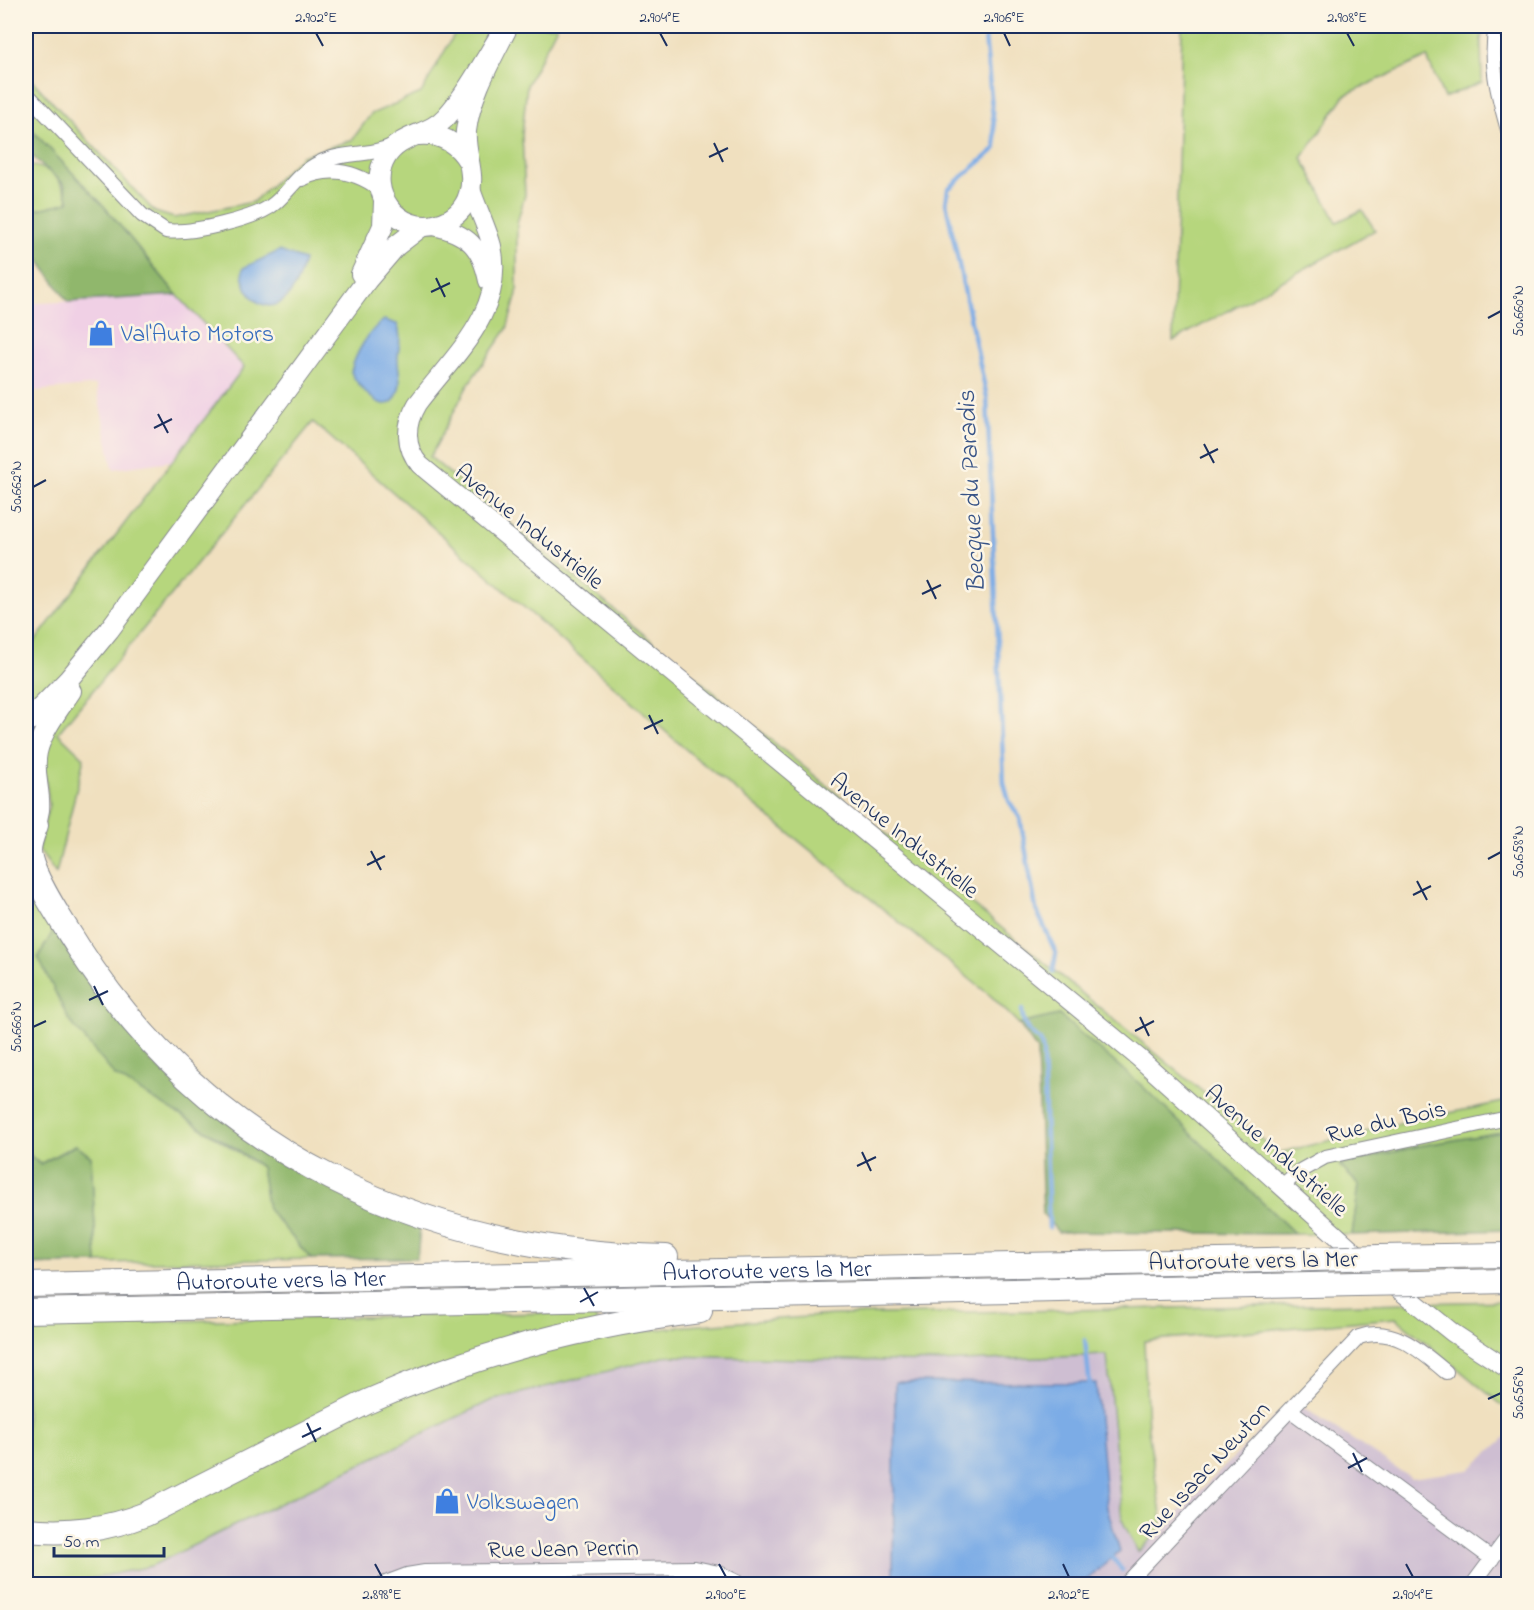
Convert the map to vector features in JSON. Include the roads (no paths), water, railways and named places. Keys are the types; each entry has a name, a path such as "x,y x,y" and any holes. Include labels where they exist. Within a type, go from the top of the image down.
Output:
{"highway":[{"path":"31,832 29,849 34,869 91,967 168,1061 195,1088 253,1132 350,1189 429,1218 519,1241 561,1248 656,1257 705,1258 729,1270"},
{"name":"Autoroute vers la Mer","path":"26,1285 1509,1255"},
{"path":"26,1311 1509,1281"},
{"path":"26,1530 80,1532 123,1523 405,1385 540,1340 630,1320 830,1295"}],"main road":[{"path":"333,324 379,239 385,217 382,166 390,151 446,117 507,26"},
{"path":"26,723 68,681 109,630 241,455 333,324 385,258 428,226 456,215 464,206 471,189 466,140 470,116 486,71 507,26"},
{"path":"407,139 434,135 451,141 464,154 469,165"},
{"path":"382,195 400,219 428,226"},
{"path":"31,832 41,798 36,761 41,739 109,630"},
{"path":"26,762 37,780"}],"street":[{"path":"1496,26 1492,52 1494,76 1509,130"},
{"path":"26,93 142,215 162,230 175,232 249,218 269,208 306,170 320,162 336,157 375,152 407,139"},
{"path":"290,187 313,175 335,171 359,176 382,195"},
{"name":"Avenue Industrielle","path":"471,189 492,249 494,279 490,298 476,328 417,404 411,417 408,444 420,465 1139,1058 1360,1258 1438,1322 1509,1369"},
{"path":"428,226 458,232 475,246 486,272 490,298"},
{"name":"Rue du Bois","path":"1281,1187 1309,1165 1337,1154 1509,1118"},
{"path":"1290,1410 1359,1336 1372,1332 1393,1335 1416,1348 1446,1372"},
{"name":"Rue Isaac Newton","path":"1126,1584 1290,1410 1492,1559"},
{"path":"1473,1584 1509,1537"},
{"name":"Rue Jean Perrin","path":"384,1584 407,1575 425,1572 695,1568 719,1573 741,1584"}],"water":[{"path":"279,251 304,260 303,266 295,285 283,301 270,306 263,305 251,296 247,289 242,275 243,268"},
{"path":"384,320 397,324 400,336 398,360 400,385 395,399 389,404 374,400 360,386 351,372 363,343"},
{"path":"895,1382 1096,1383 1107,1508 1120,1551 1082,1584 893,1584"}],"waterway":[{"name":"Becque du Paradis","path":"984,26 996,148 948,189 946,203 987,398 1004,783 1009,801 1020,818 1036,909 1056,953 1053,972"},
{"name":"Becque du Paradis","path":"1022,1010 1023,1020 1029,1031 1040,1040 1043,1052 1049,1228"},
{"name":"Becque du Paradis","path":"1085,1340 1090,1387"},
{"name":"Becque du Paradis","path":"1109,1553 1122,1570"}],"place":[{"name":"Val'Auto Motors","path":"101,333"},
{"name":"Volkswagen","path":"447,1501"}]}
